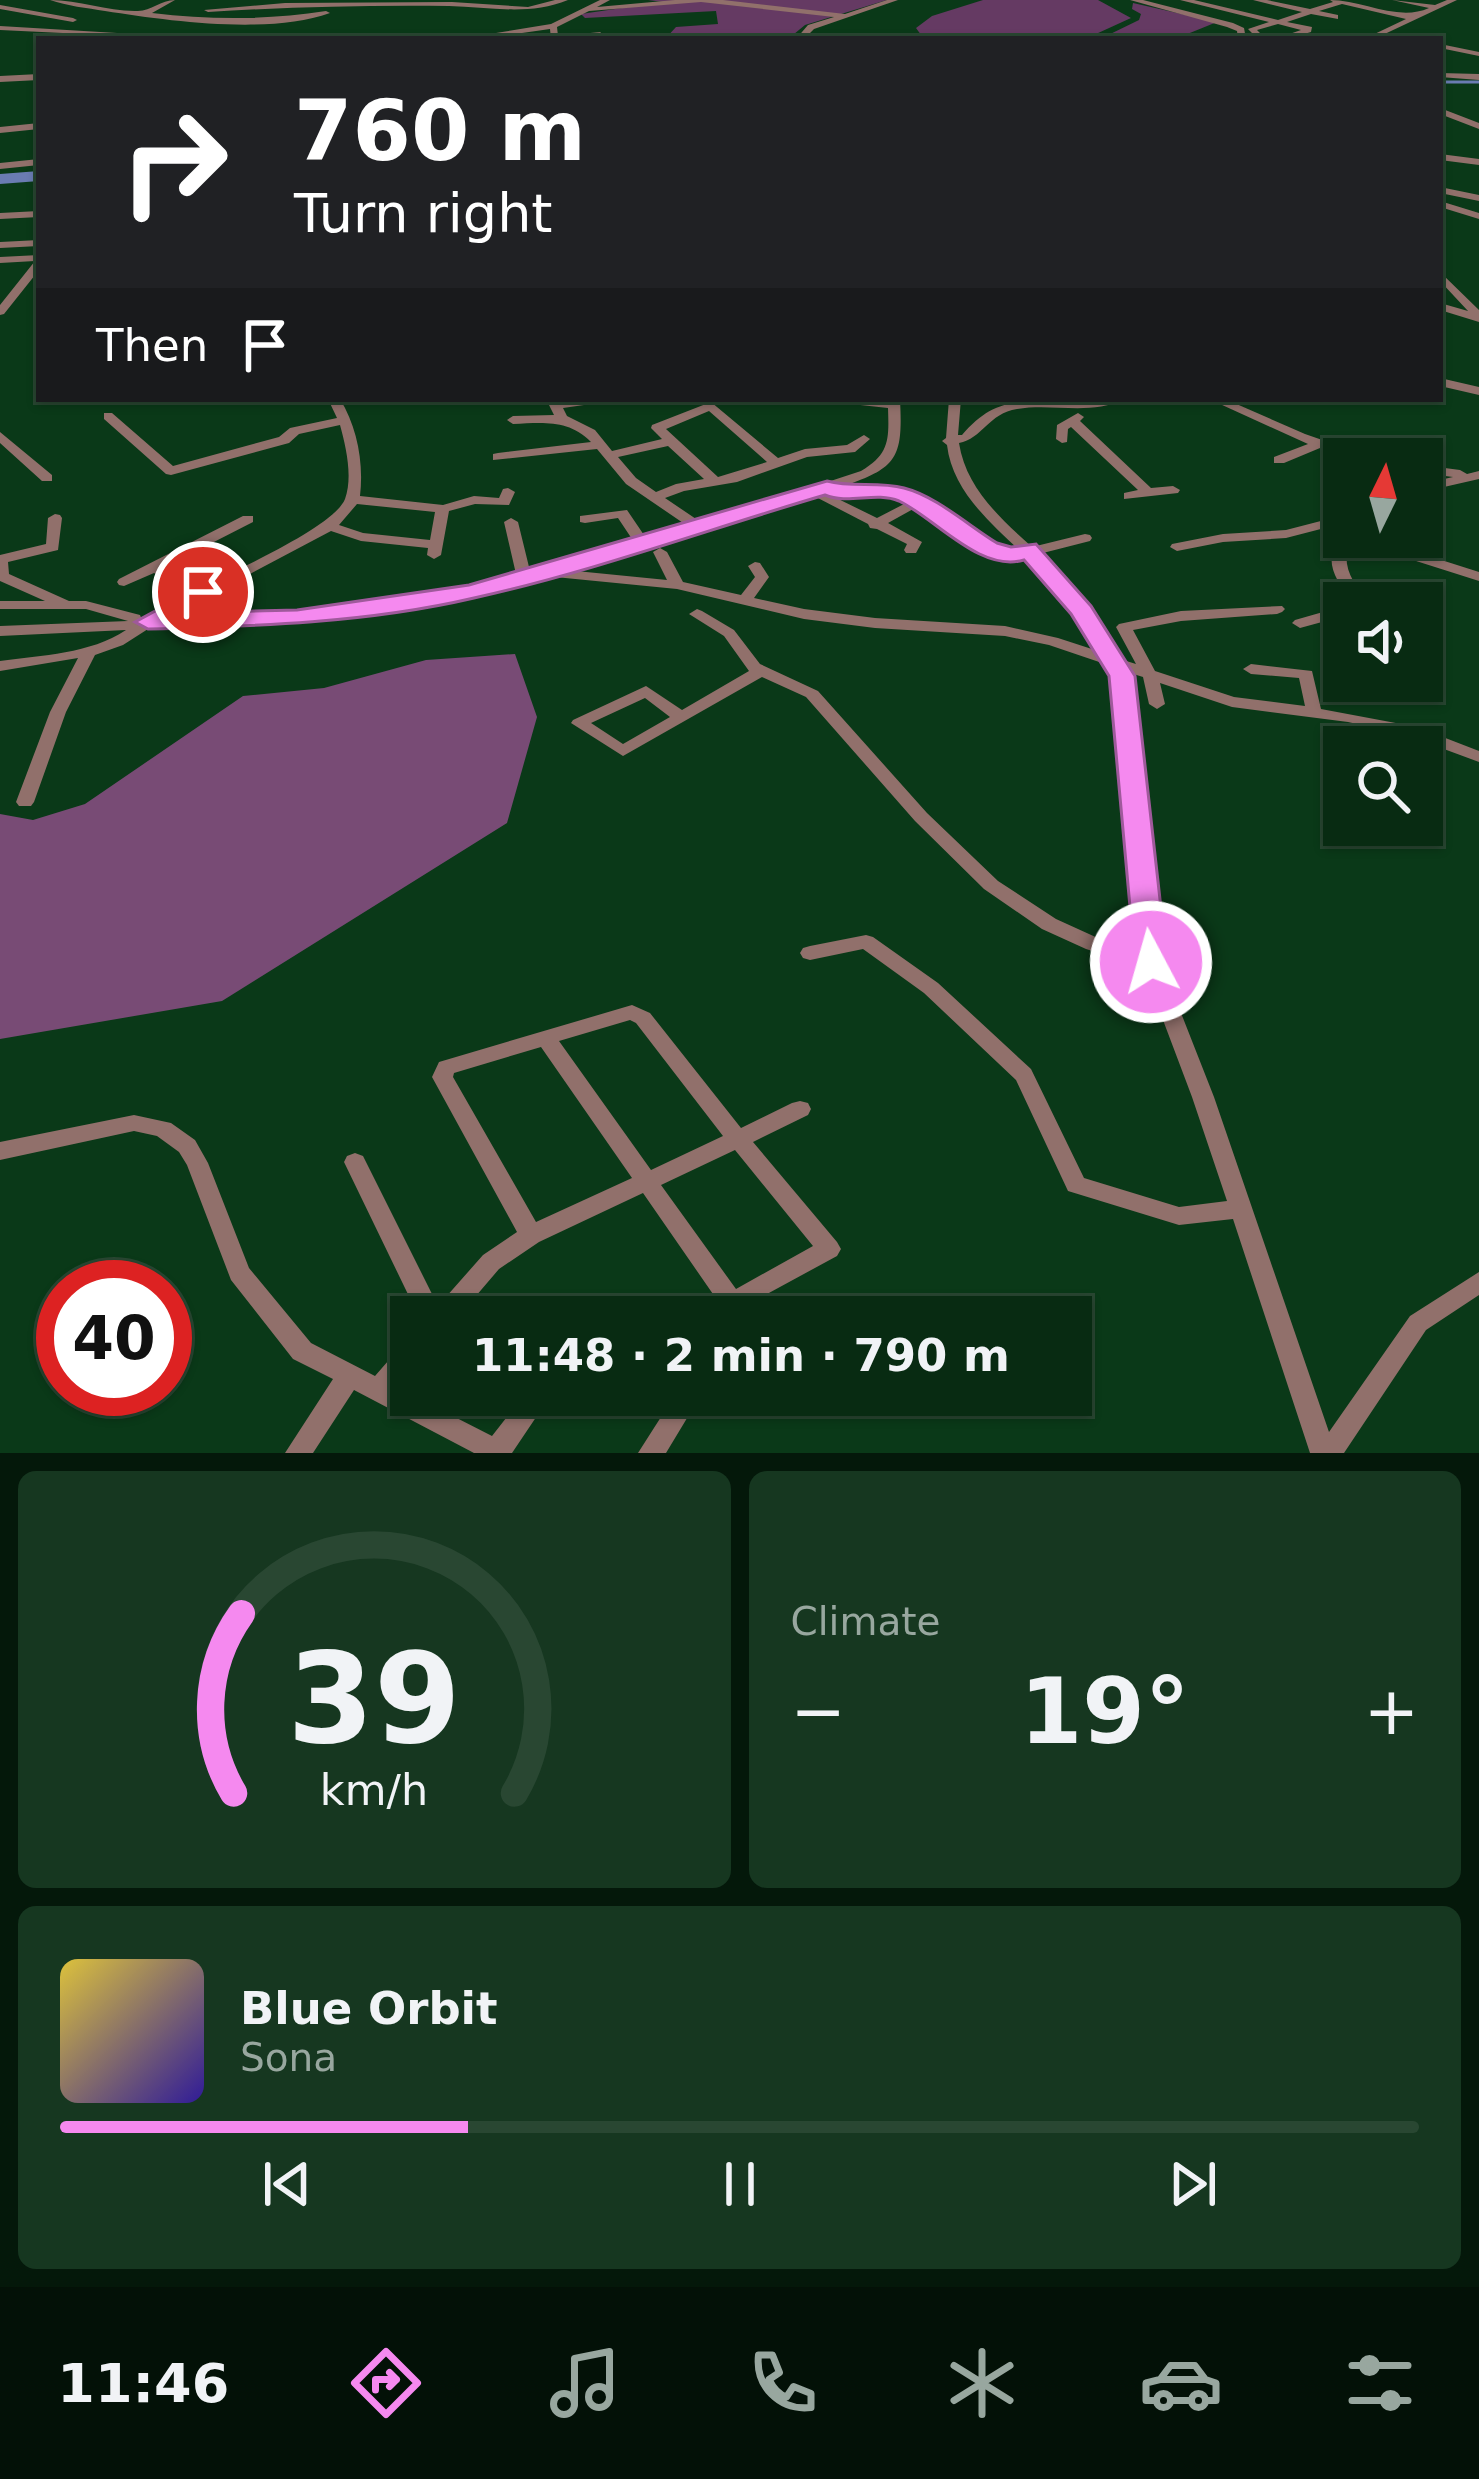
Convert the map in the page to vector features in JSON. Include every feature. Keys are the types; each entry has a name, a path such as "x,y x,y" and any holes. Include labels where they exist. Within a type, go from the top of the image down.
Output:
{"street":[{"path":"0,5 13,0"},
{"path":"54,0 200,22 271,22 358,4"},
{"path":"53,30 114,0"},
{"path":"114,33 171,0"},
{"path":"102,36 200,22 217,0"},
{"path":"250,10 257,0"},
{"path":"208,10 446,2 528,9 564,0"},
{"path":"484,36 553,26 606,0"},
{"path":"638,0 666,3"},
{"path":"579,11 701,0 845,16"},
{"path":"803,36 811,27 894,0"},
{"path":"1134,0 1230,25 1241,36"},
{"path":"1184,0 1310,29"},
{"path":"1216,8 1240,0"},
{"path":"1257,0 1335,17 1288,36"},
{"path":"1243,14 1288,0"},
{"path":"1396,0 1438,8"},
{"path":"1375,36 1453,0"},
{"path":"1259,36 1252,29 1337,1 1415,18"},
{"path":"0,5 73,20"},
{"path":"553,26 555,36"},
{"path":"0,28 149,36"},
{"path":"0,40 22,29"},
{"path":"581,36 598,34"},
{"path":"1380,34 1390,36"},
{"path":"1443,47 1479,54"},
{"path":"1443,75 1479,77"},
{"path":"0,80 36,77"},
{"path":"1443,112 1479,126"},
{"path":"0,130 36,126"},
{"path":"1443,157 1478,162 1479,152"},
{"path":"0,161 36,158"},
{"path":"1443,197 1479,198"},
{"path":"1443,198 1479,216"},
{"path":"0,216 36,214"},
{"path":"0,245 36,243"},
{"path":"0,260 36,261"},
{"path":"0,312 36,265"},
{"path":"1443,277 1473,302 1479,318"},
{"path":"1443,307 1479,318"},
{"path":"1443,383 1479,391"},
{"path":"0,666 89,652 118,642 330,526 352,499 346,420 336,402"},
{"path":"0,631 340,613 473,591 700,528 820,490 889,460 896,448 894,402"},
{"path":"954,402 948,441 963,481 1082,611 1122,676 1151,962 1326,1453"},
{"path":"948,441 966,438 975,423 1002,405 1028,402"},
{"path":"1043,402 1088,409"},
{"path":"1062,439 1062,428 1088,409 1109,402"},
{"path":"1222,402 1323,445"},
{"path":"716,483 657,428 711,406 775,462"},
{"path":"513,420 556,407 590,434 641,490 700,528"},
{"path":"108,416 171,471 284,440 295,430 346,420"},
{"path":"1072,421 1148,492"},
{"path":"0,436 47,478"},
{"path":"656,497 775,462 839,452 864,439"},
{"path":"498,457 602,451 671,441"},
{"path":"1280,460 1318,443"},
{"path":"1443,471 1473,475"},
{"path":"1443,483 1473,475"},
{"path":"820,490 890,492 915,502 988,548 1013,556 1084,538"},
{"path":"820,490 875,525 915,542 911,550"},
{"path":"1129,496 1173,490"},
{"path":"352,499 443,509 474,500 503,502 508,492"},
{"path":"875,525 915,502"},
{"path":"330,526 361,537 435,550 443,509"},
{"path":"585,519 622,514 643,544"},
{"path":"55,518 53,548 1,560 2,576 63,603"},
{"path":"124,582 248,519"},
{"path":"511,523 524,577"},
{"path":"1189,549 1323,524"},
{"path":"659,552 677,585"},
{"path":"1424,558 1477,574"},
{"path":"747,598 762,577 755,566"},
{"path":"154,567 203,592"},
{"path":"542,572 677,585 804,614 1005,631 1232,702 1411,731 1479,757"},
{"path":"0,605 63,603 104,608 148,622"},
{"path":"1157,704 1124,627 1181,616 1277,609"},
{"path":"697,614 729,633 754,667 812,694 921,817 991,885 1049,924 1151,962"},
{"path":"1300,623 1323,617"},
{"path":"25,802 58,712 89,652"},
{"path":"1251,669 1306,674 1315,713"},
{"path":"681,717 646,691 579,723 623,751 762,670"},
{"path":"810,953 866,942 931,988 1024,1076 1076,1185 1179,1216 1240,1209"},
{"path":"531,1235 442,1077 446,1068 546,1037 632,1012 643,1018 829,1250 732,1303 546,1037"},
{"path":"461,1296 491,1262 531,1235 800,1109"},
{"path":"0,1150 134,1123 163,1129 187,1146 197,1163 239,1273 302,1351 497,1452 523,1416"},
{"path":"355,1162 421,1296"},
{"path":"1326,1453 1418,1323 1479,1282"},
{"path":"377,1391 390,1376"},
{"path":"298,1453 349,1377"},
{"path":"651,1453 675,1416"}],"shaded area":[{"path":"648,0 887,0 805,25 792,36 668,36 676,27 718,24 716,11 585,18 581,14 663,2"},
{"path":"983,0 1098,0 1131,18 1092,36 922,36 916,28 932,16"},
{"path":"1133,3 1217,22 1182,36 1106,36 1139,20 1141,14 1132,9"},
{"path":"515,654 537,717 507,823 222,1001 0,1039 0,814 33,820 85,804 243,696 324,688 426,660"}],"waterway":[{"path":"1443,82 1479,82"},
{"path":"0,179 36,176"}],"route":[{"path":"203,592 148,622 297,618 409,603 473,591 827,487 838,493 903,494 988,548 1013,556 1027,549 1082,611 1122,676 1151,962"}]}
